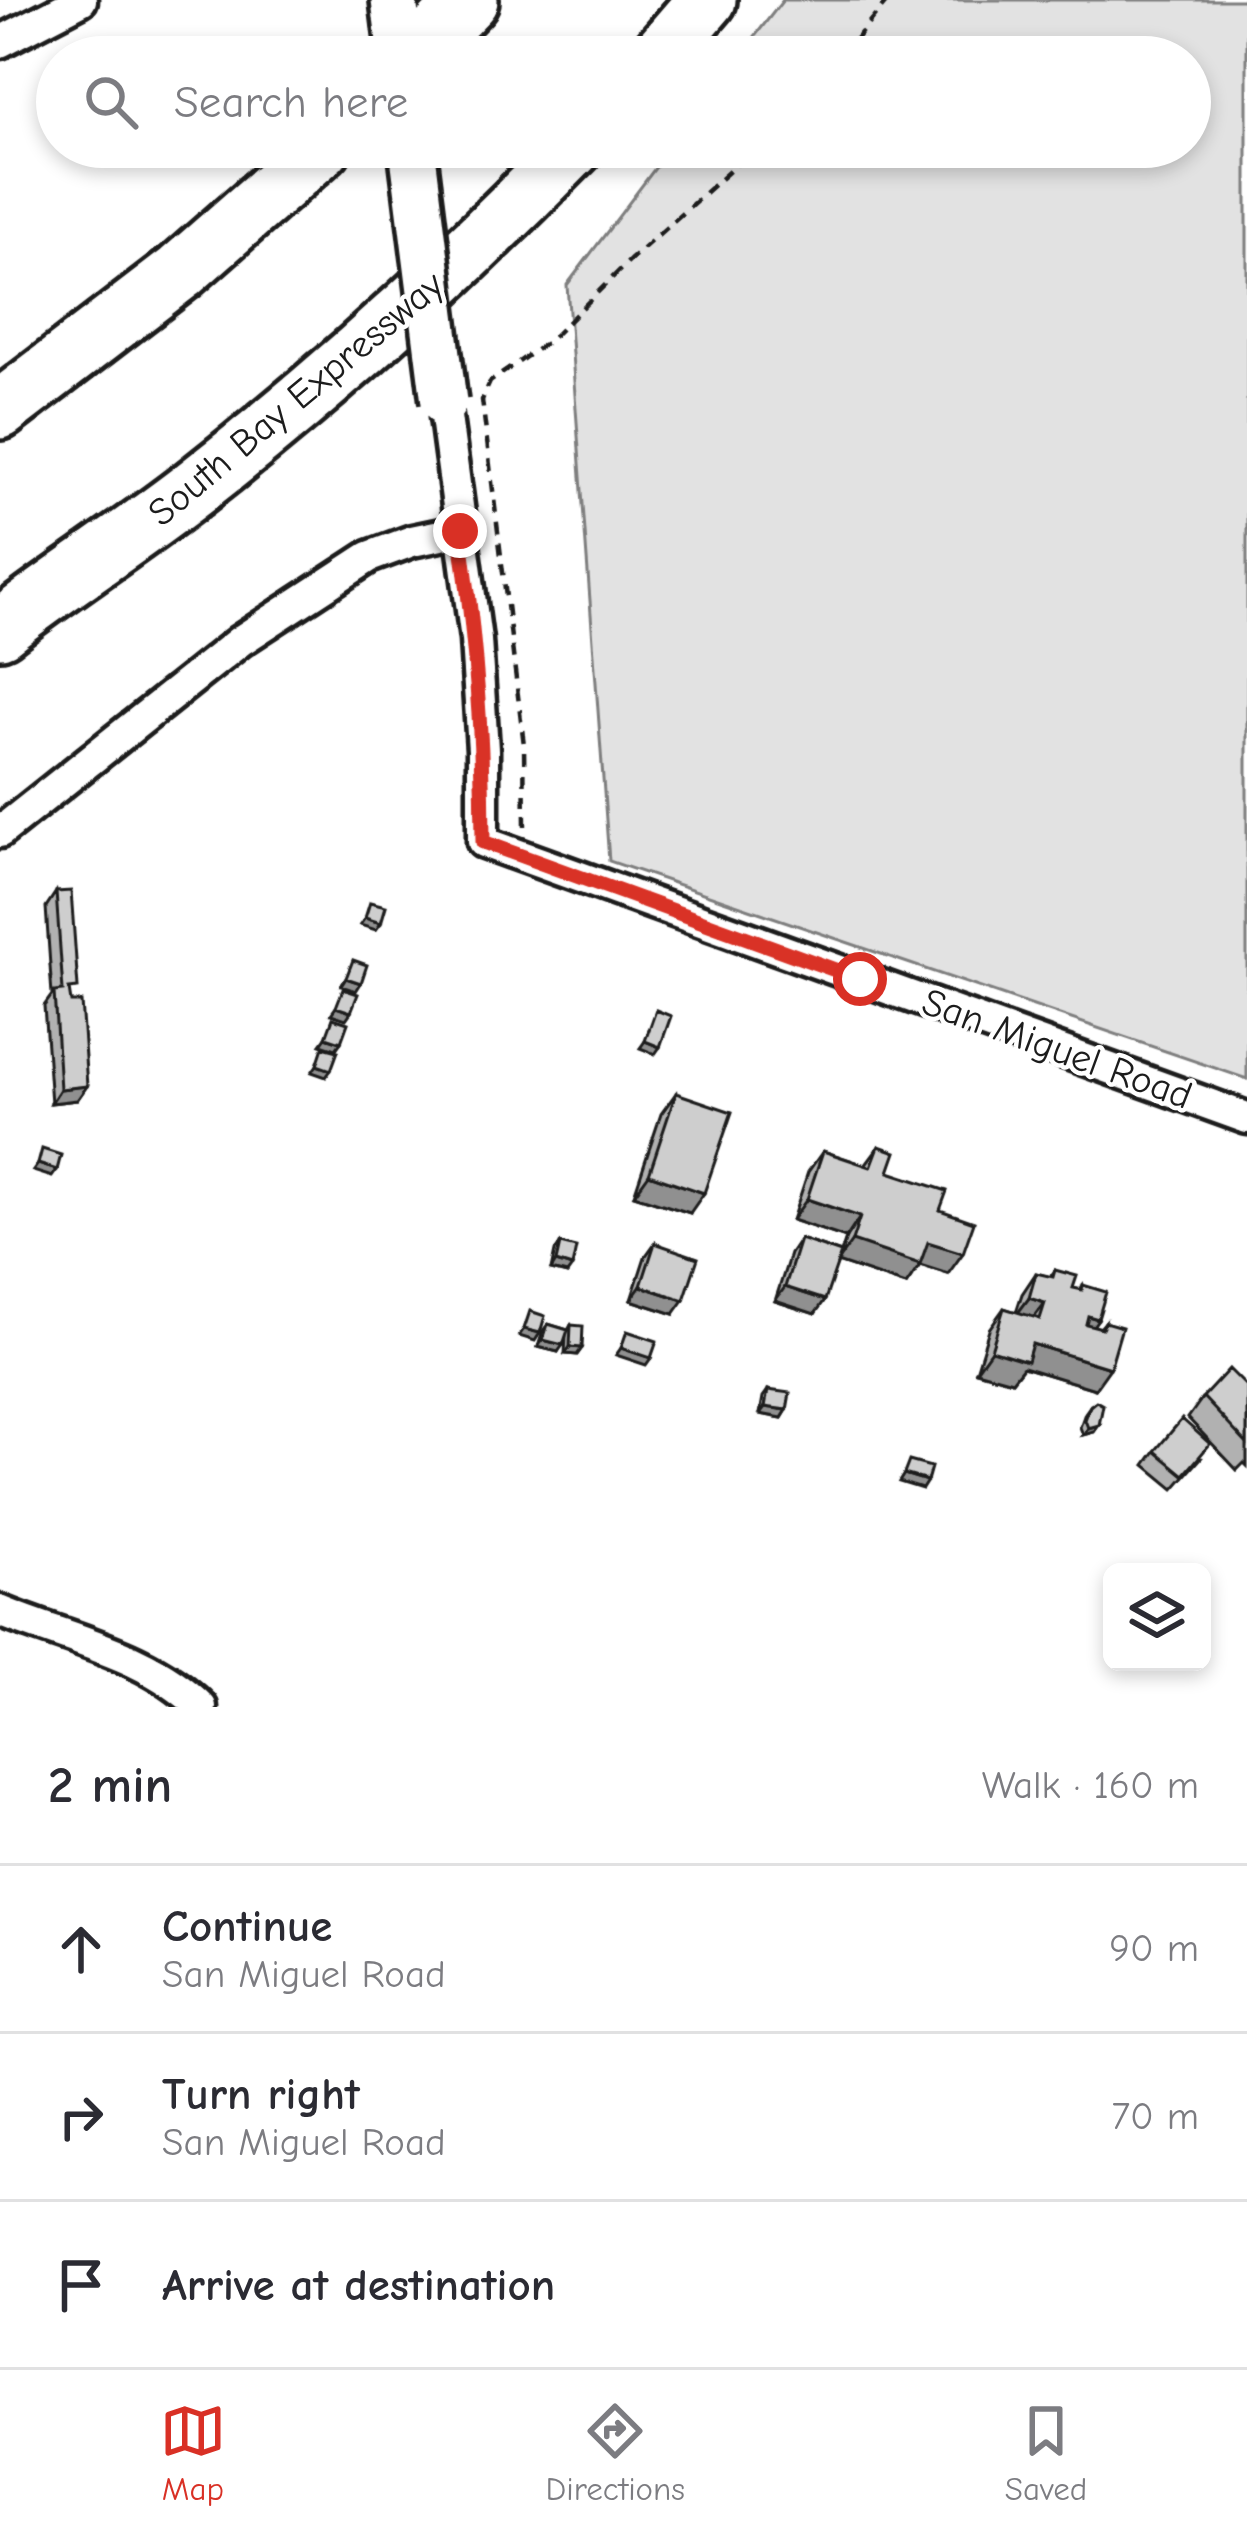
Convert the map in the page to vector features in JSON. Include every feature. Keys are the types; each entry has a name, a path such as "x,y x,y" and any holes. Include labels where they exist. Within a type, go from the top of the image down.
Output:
{"highway":[{"path":"434,36 469,0"},
{"path":"676,36 707,0"},
{"path":"0,410 180,272 298,168"},
{"name":"South Bay Expressway","path":"0,629 191,490 358,355 553,168"}],"street":[{"path":"0,42 81,0"},
{"path":"394,0 398,36"},
{"name":"San Miguel Road","path":"415,168 476,640 483,842 1247,1118"},
{"path":"0,832 258,629 369,557 460,531"},
{"path":"0,1611 144,1664 202,1707"}],"path":[{"path":"859,36 889,0"},
{"path":"521,856 524,745 482,400 490,382 550,340 630,260 736,168"}],"shaded area":[{"path":"783,0 1247,0 1247,1079 609,861 567,285 655,168 1211,168 1211,36 755,36"}],"building":[{"path":"71,891 78,988 69,989 71,1002 81,1002 87,1086 60,1089 54,992 63,991 56,892"},
{"path":"370,902 386,906 381,923 365,918"},
{"path":"353,960 367,965 361,983 346,978"},
{"path":"343,989 358,994 351,1012 336,1007"},
{"path":"656,1010 671,1016 660,1047 645,1041"},
{"path":"333,1018 348,1023 341,1042 326,1037"},
{"path":"323,1047 338,1051 331,1070 317,1065"},
{"path":"676,1093 732,1112 704,1193 649,1174"},
{"path":"879,1146 896,1152 889,1172 947,1191 940,1210 974,1222 963,1253 928,1242 920,1264 852,1241 860,1217 807,1199 823,1151 871,1167"},
{"path":"42,1149 61,1155 57,1170 38,1164"},
{"path":"800,1239 841,1253 825,1300 785,1287"},
{"path":"655,1243 698,1258 684,1300 641,1286"},
{"path":"560,1244 576,1248 572,1267 556,1262"},
{"path":"1055,1270 1077,1276 1073,1288 1082,1290 1083,1285 1106,1292 1098,1319 1088,1316 1086,1324 1122,1327 1110,1368 1032,1344 1027,1361 991,1350 1004,1308 1040,1319 1045,1303 1029,1298 1036,1273 1053,1277"},
{"path":"530,1311 545,1316 540,1333 524,1329"},
{"path":"548,1324 568,1330 563,1345 543,1340"},
{"path":"571,1325 583,1326 582,1348 570,1347"},
{"path":"627,1331 657,1341 651,1358 621,1348"},
{"path":"1229,1369 1247,1387 1247,1444 1203,1397"},
{"path":"768,1390 790,1393 787,1410 765,1407"},
{"path":"1096,1401 1103,1405 1099,1425 1088,1428 1085,1420"},
{"path":"1182,1419 1210,1444 1184,1475 1155,1451"},
{"path":"909,1461 931,1467 927,1481 904,1474"}],"route":[{"path":"460,531 476,640 483,842 860,979"}]}
